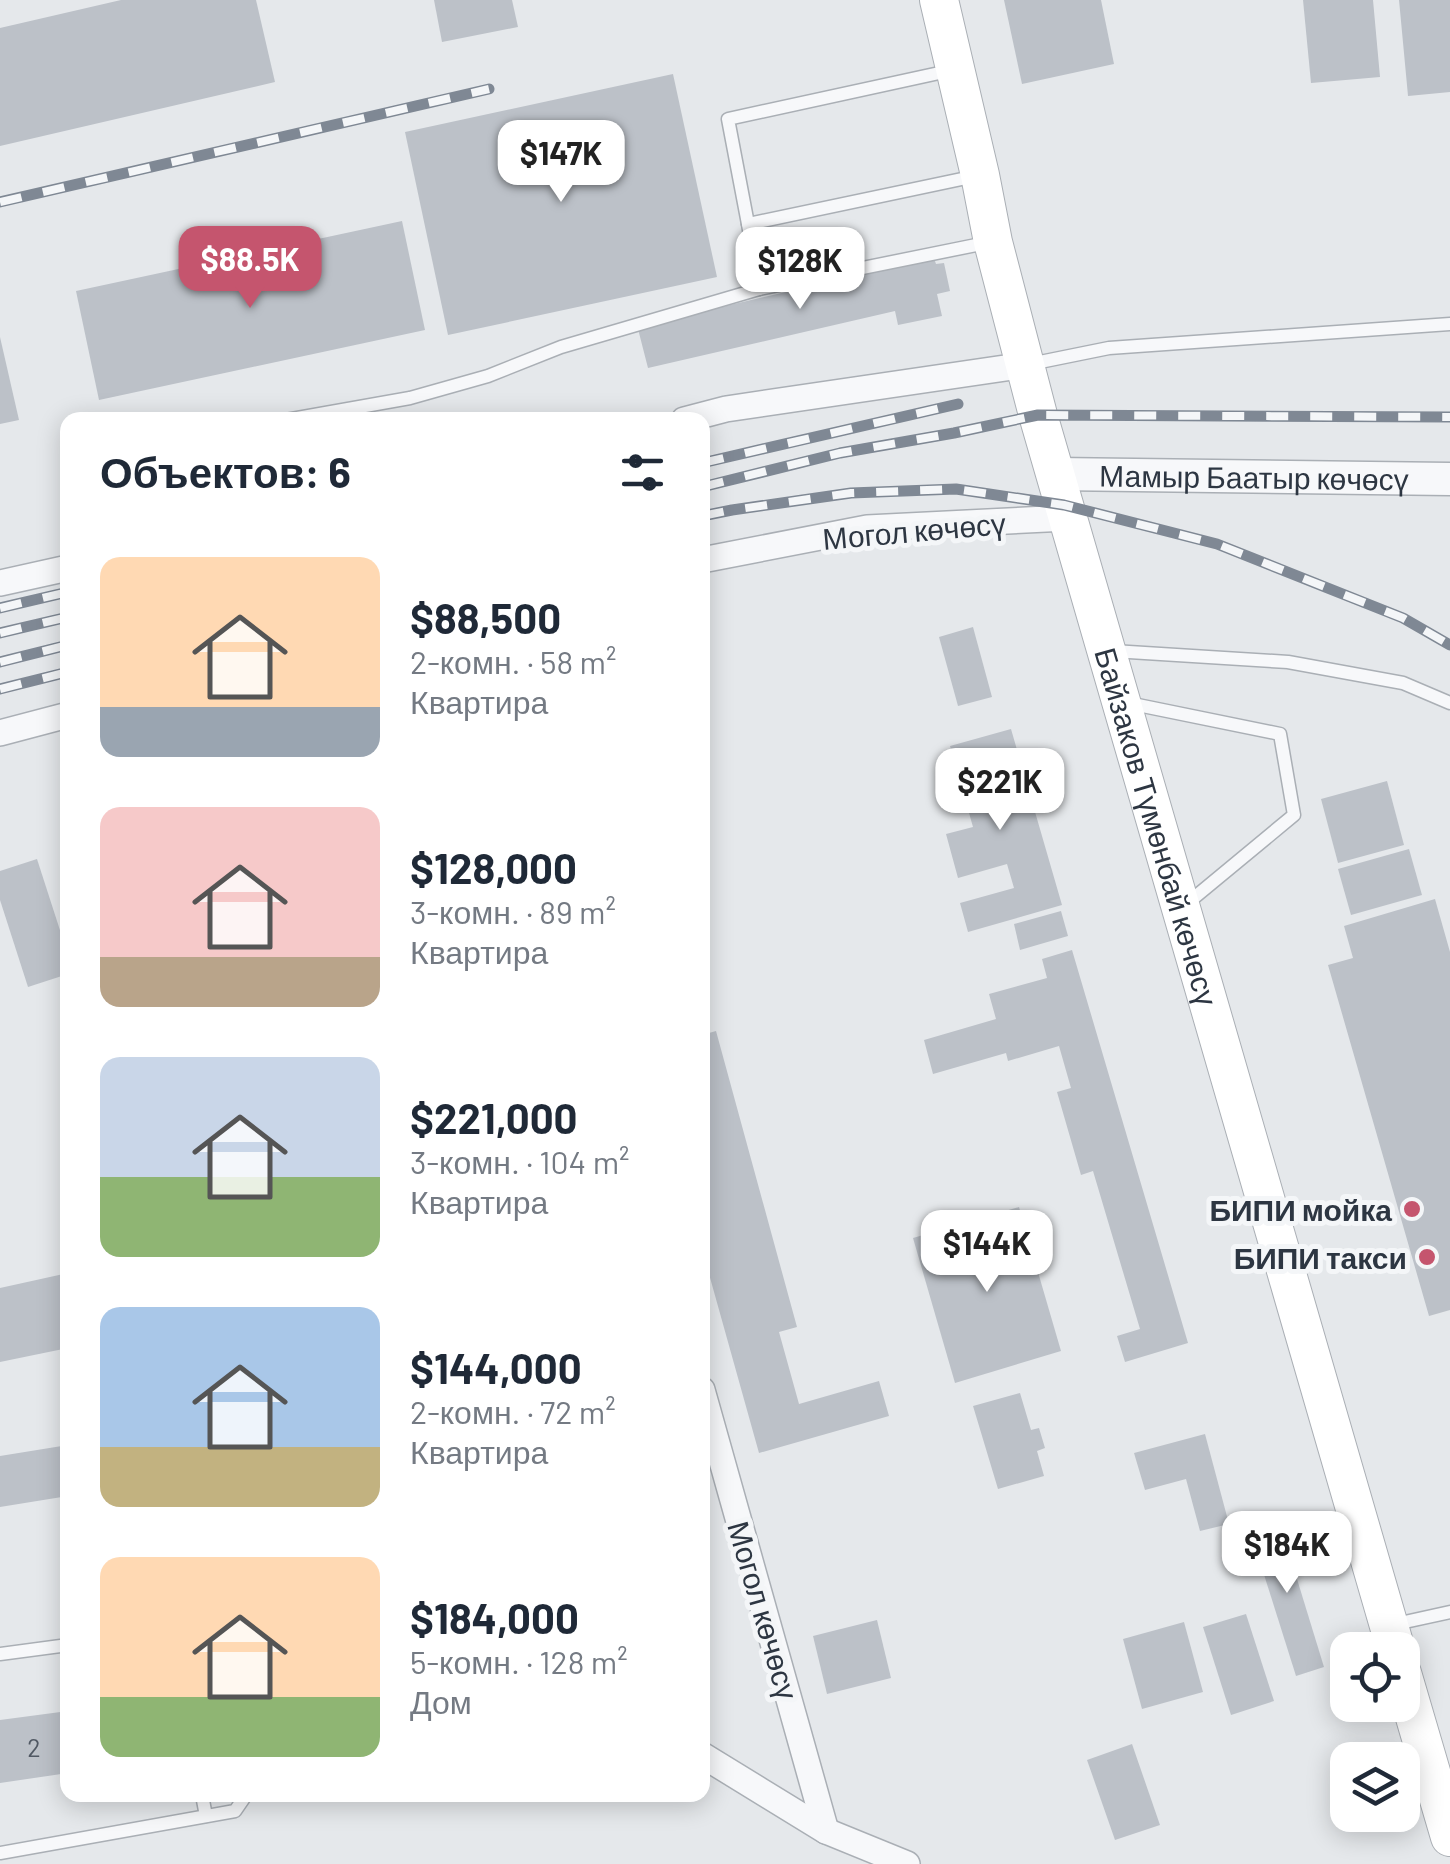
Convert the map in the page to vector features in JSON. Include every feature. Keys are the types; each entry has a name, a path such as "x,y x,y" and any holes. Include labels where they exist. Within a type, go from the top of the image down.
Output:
{"main road":[{"name":"Байзаков Түмөнбай көчөсү","path":"938,0 994,242 1067,518 1390,1632"},
{"path":"1416,1722 1450,1837"}],"street":[{"path":"710,413 1026,365"},
{"name":"Мамыр Баатыр көчөсү","path":"1056,474 1450,480"},
{"name":"Могол көчөсү","path":"710,558 867,528 1067,518"},
{"path":"0,583 60,570"},
{"path":"0,733 60,717"},
{"name":"Могол көчөсү","path":"710,1418 826,1830"},
{"path":"710,1760 826,1830 907,1864"}],"lane":[{"path":"759,290 728,119 955,69"},
{"path":"748,224 980,175"},
{"path":"331,412 410,398 488,376 561,347 759,290 994,242"},
{"path":"1026,365 1110,348 1450,324"},
{"path":"1106,650 1288,662 1403,683 1450,704"},
{"path":"1121,702 1280,734 1294,815 1180,909"},
{"path":"1405,1632 1450,1612"},
{"path":"0,1654 60,1646"},
{"path":"203,1802 206,1816"},
{"path":"0,1853 235,1811 241,1802"}],"building":[{"path":"121,0 256,0 275,82 0,146 0,28"},
{"path":"434,0 512,0 518,27 442,42"},
{"path":"1004,0 1101,0 1114,64 1022,84"},
{"path":"1303,0 1373,0 1380,77 1311,83"},
{"path":"1399,0 1450,0 1450,92 1408,96"},
{"path":"673,74 717,277 448,335 405,132"},
{"path":"402,221 425,330 99,400 76,291"},
{"path":"934,258 936,264 944,263 950,291 937,294 942,316 898,325 895,311 648,368 638,329"},
{"path":"0,337 19,420 0,424"},
{"path":"973,627 992,697 958,706 939,637"},
{"path":"1011,729 1062,905 968,932 960,903 1014,888 1007,864 958,878 946,834 973,827 950,746"},
{"path":"1387,781 1404,845 1338,863 1321,799"},
{"path":"1409,849 1422,895 1351,915 1338,869"},
{"path":"37,859 60,930 60,977 28,987 0,900 0,871"},
{"path":"1435,899 1450,952 1450,1310 1429,1316 1328,965 1353,958 1344,926"},
{"path":"1061,911 1068,936 1020,950 1014,924"},
{"path":"1072,950 1188,1343 1125,1362 1117,1336 1140,1329 1093,1171 1081,1175 1057,1092 1071,1088 1059,1046 1008,1061 1006,1053 933,1074 924,1040 996,1019 989,994 1047,978 1042,959"},
{"path":"716,1031 797,1327 779,1332 799,1404 879,1381 889,1416 759,1453 710,1278 710,1033"},
{"path":"1019,1207 1061,1351 955,1383 913,1238"},
{"path":"60,1275 60,1350 0,1362 0,1288"},
{"path":"1020,1393 1031,1430 1039,1428 1045,1448 1037,1451 1044,1476 998,1489 973,1406"},
{"path":"1205,1434 1229,1524 1200,1531 1186,1479 1145,1490 1134,1453"},
{"path":"60,1446 60,1497 0,1507 0,1456"},
{"path":"1278,1517 1324,1667 1296,1676 1249,1527"},
{"path":"1246,1614 1274,1701 1231,1715 1203,1627"},
{"path":"877,1620 891,1678 827,1694 813,1636"},
{"path":"1184,1622 1203,1692 1142,1709 1123,1639"},
{"path":"60,1712 60,1774 0,1783 0,1720"},
{"path":"1132,1744 1160,1825 1115,1840 1087,1760"}],"railway":[{"path":"0,202 489,89"},
{"path":"710,461 958,404"},
{"path":"710,485 840,453 1038,415 1450,417"},
{"path":"710,514 851,493 956,489 1064,505 1217,544 1403,618 1450,645"},
{"path":"0,608 60,594"},
{"path":"0,633 60,619"},
{"path":"0,662 60,647"},
{"path":"0,689 60,674"}],"place":[{"name":"БИПИ мойка","path":"1412,1209"},
{"name":"БИПИ такси","path":"1427,1257"}]}
